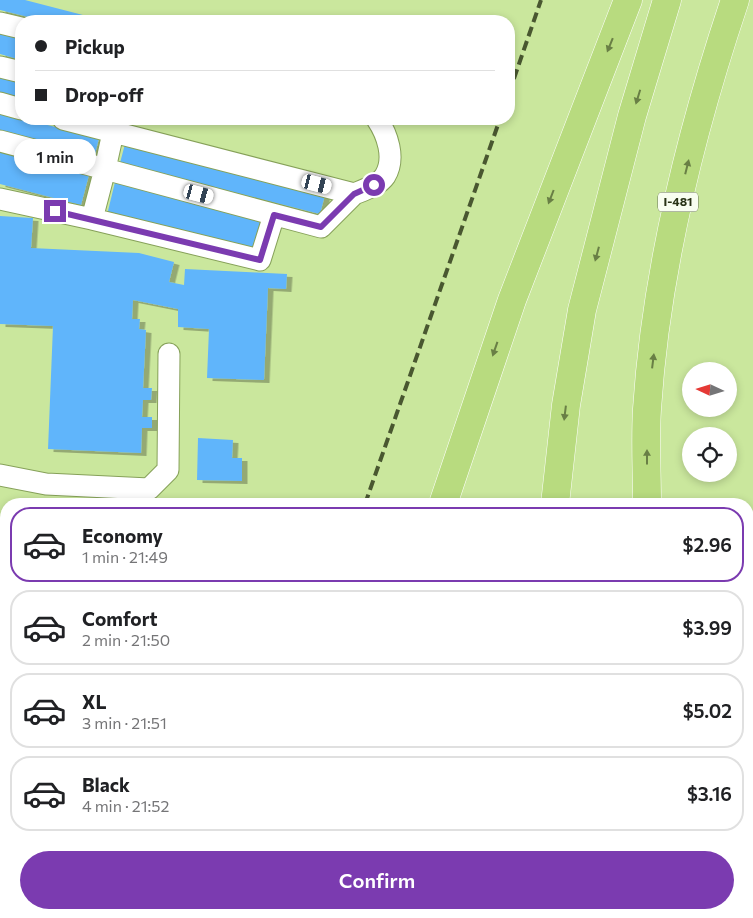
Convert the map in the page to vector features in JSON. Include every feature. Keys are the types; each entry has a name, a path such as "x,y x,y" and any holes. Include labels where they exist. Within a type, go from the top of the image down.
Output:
{"highway":[{"path":"445,498 512,300 628,0"},
{"path":"556,498 566,405 582,310 632,116 667,0"},
{"name":"I-481","path":"647,498 647,409 667,262 691,148 735,0"}],"lane":[{"path":"0,23 15,27"},
{"path":"0,67 15,71"},
{"path":"0,104 15,108"},
{"path":"92,219 115,125 354,194"},
{"path":"0,141 321,227 354,194 374,185 385,176 390,158 386,132 381,125"},
{"path":"0,199 92,219 260,260 274,215"},
{"path":"0,475 46,484 149,489 168,470 169,354"}],"building":[{"path":"0,0 25,0 83,15 20,15 0,10"},
{"path":"0,29 15,33 15,58 0,54"},
{"path":"0,73 15,77 15,97 0,93"},
{"path":"0,113 15,117 15,125 48,125 99,138 95,154 0,130"},
{"path":"126,140 326,191 320,214 120,163"},
{"path":"0,148 90,171 81,205 0,184"},
{"path":"115,182 263,218 255,252 107,215"},
{"path":"0,216 33,218 31,248 139,253 174,262 169,282 184,285 185,269 287,274 286,289 268,288 264,380 207,378 209,329 178,327 178,309 133,300 132,319 140,319 139,329 146,330 143,388 152,388 151,400 143,400 142,417 152,417 152,428 142,428 141,453 48,449 53,326 0,324"},
{"path":"198,438 233,440 232,458 242,458 242,481 197,480"}],"railway":[{"path":"515,76 541,0"},
{"path":"367,498 498,125"}],"route":[{"path":"55,211 260,260 274,215 321,227 354,194 374,185"}]}
